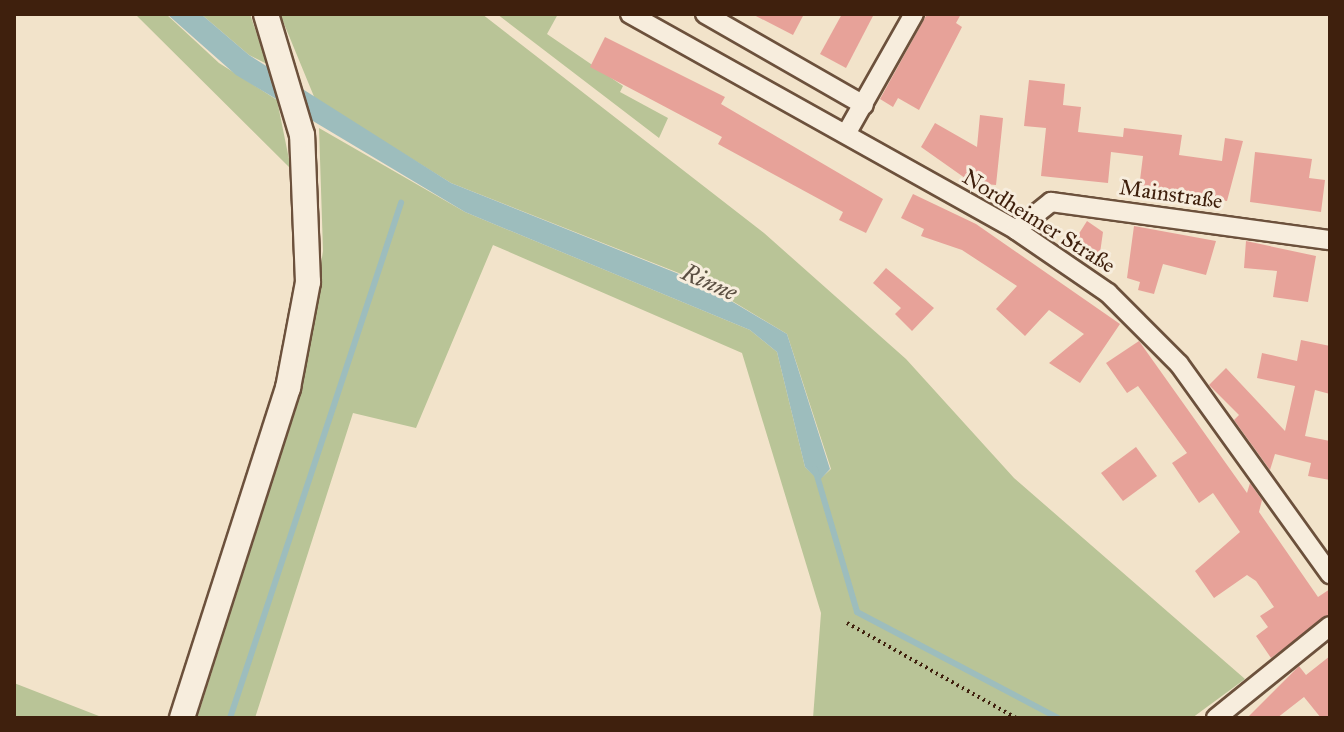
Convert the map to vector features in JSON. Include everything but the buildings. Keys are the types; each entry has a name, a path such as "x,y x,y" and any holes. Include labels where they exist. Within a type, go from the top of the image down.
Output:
{"main road":[{"path":"182,718 302,325 310,238 302,135 285,64 266,14"}],"street":[{"name":"Nordheimer Straße","path":"630,14 1016,230 1145,324 1330,574"},
{"path":"705,14 864,105"},
{"path":"846,134 914,14"},
{"name":"Mainstraße","path":"1016,230 1051,202 1330,240"},
{"path":"1216,718 1330,626"}],"path":[{"path":"847,623 1016,718"}],"green space":[{"path":"135,14 166,14 219,63 277,100 291,169"},
{"path":"201,14 250,14 267,64 249,55"},
{"path":"280,14 482,14 764,233 906,359 1014,478 1245,679 1192,718 813,718 821,613 742,353 493,245 416,428 353,413 255,718 197,718 302,390 323,251 319,128 465,212 750,330 777,352 805,467 819,480 831,469 787,334 699,281 451,183 315,99"},
{"path":"497,14 558,14 547,34 623,86 620,92 668,118 659,138"},
{"path":"14,683 104,718 14,718"}],"water":[{"path":"167,14 201,14 249,55 451,183 699,282 787,334 830,469 819,481 805,467 777,352 750,330 465,212 236,75"}],"waterway":[{"path":"230,718 401,203"},
{"name":"Rinne","path":"815,469 857,612 1058,718"}]}
